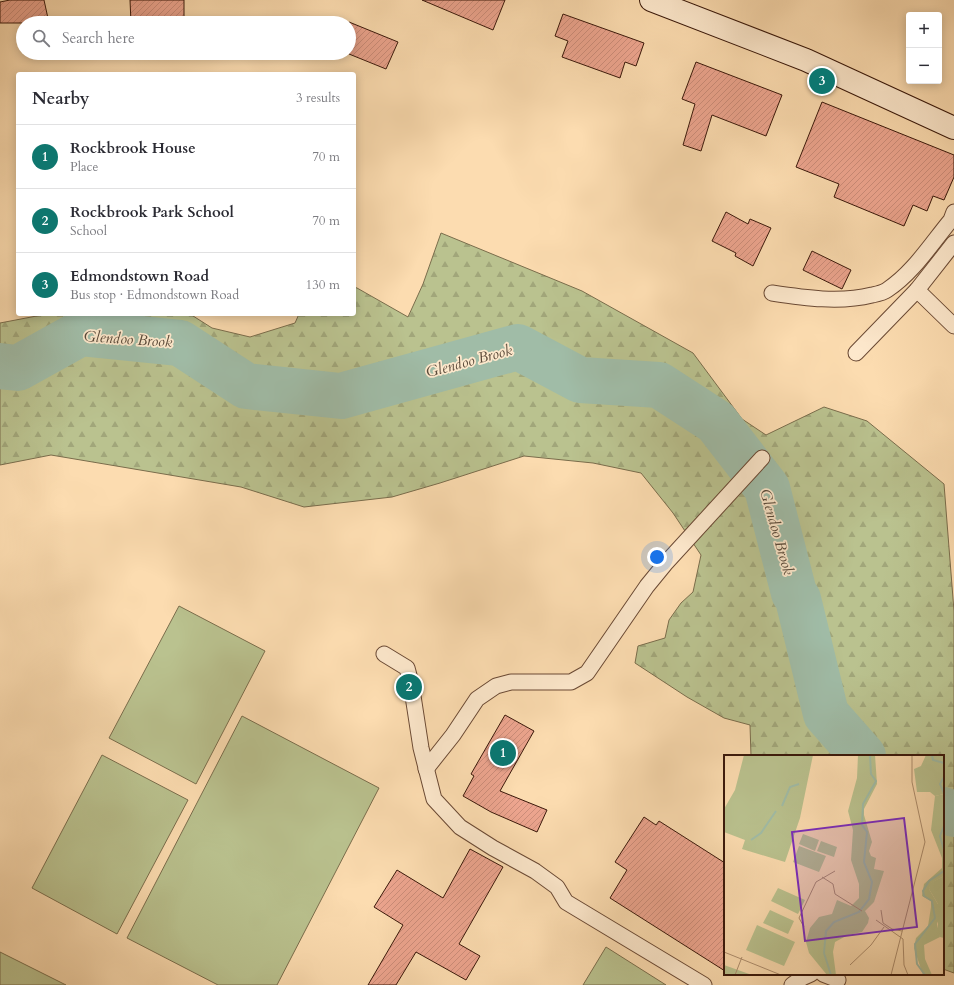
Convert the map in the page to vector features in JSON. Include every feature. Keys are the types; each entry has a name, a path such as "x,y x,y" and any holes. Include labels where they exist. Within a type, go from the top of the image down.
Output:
{"main road":[{"path":"652,0 806,60 954,128"}],"lane":[{"path":"772,293 834,299 862,298 886,291 910,270 951,220 954,212"},
{"path":"856,354 917,290 954,243"},
{"path":"917,290 954,326"},
{"path":"426,769 453,735 477,699 496,686 511,682 571,682 587,673 647,586 665,564 762,458"},
{"path":"384,654 407,668 411,683 421,748 434,799 460,827 493,848 536,871 557,887 566,902 704,985"},
{"path":"792,985 809,975"},
{"path":"826,975 838,980"}],"green space":[{"path":"441,233 582,291 693,353 742,419 766,435 824,407 867,421 944,484 954,611 954,973 944,969 944,755 751,755 750,725 724,718 687,697 635,663 638,646 665,638 669,620 681,603 693,592 701,555 673,513 641,473 593,463 524,456 392,497 304,507 241,487 51,455 0,465 0,323 37,316 193,316 212,328 250,337 295,323 298,316 356,316 356,288 408,317 423,284"},
{"path":"179,606 265,651 196,784 109,738"},
{"path":"242,716 379,788 277,985 218,985 127,938"},
{"path":"102,755 188,800 117,934 32,888"},
{"path":"606,947 666,985 583,985"},
{"path":"0,952 66,985 0,985"}],"building":[{"path":"10,0 44,0 47,16 16,16 16,23 0,23 0,2"},
{"path":"130,0 184,0 184,16 131,16"},
{"path":"422,0 505,0 493,30"},
{"path":"563,14 644,43 636,66 625,62 620,78 562,57 568,41 555,36"},
{"path":"356,25 398,42 386,69 356,57"},
{"path":"696,62 782,95 766,136 712,115 701,151 683,145 695,104 682,99"},
{"path":"822,102 954,155 954,177 944,200 933,196 927,211 913,205 904,226 834,197 839,184 796,167"},
{"path":"726,212 748,224 750,219 771,228 753,266 735,256 736,253 712,241"},
{"path":"812,251 851,270 842,289 803,270"},
{"path":"505,715 534,731 500,791 547,810 537,832 491,812 463,796 474,776 471,774"},
{"path":"644,817 656,825 659,821 724,862 724,970 610,898 627,870 615,862"},
{"path":"470,849 503,867 459,944 480,956 466,980 416,952 396,985 368,985 403,925 374,907 397,870 443,898"}],"waterway":[{"name":"Glendoo Brook","path":"0,366 18,368 81,333 180,343 246,386 341,396 518,347 580,380 659,385 716,422 767,488 794,593 798,599 826,714 862,755"},
{"name":"Glendoo Brook","path":"944,810 954,814"}],"place":[{"name":"Edmondstown Road","path":"822,81"},
{"name":"Rockbrook Park School","path":"409,687"},
{"name":"Rockbrook House","path":"503,753"}]}
